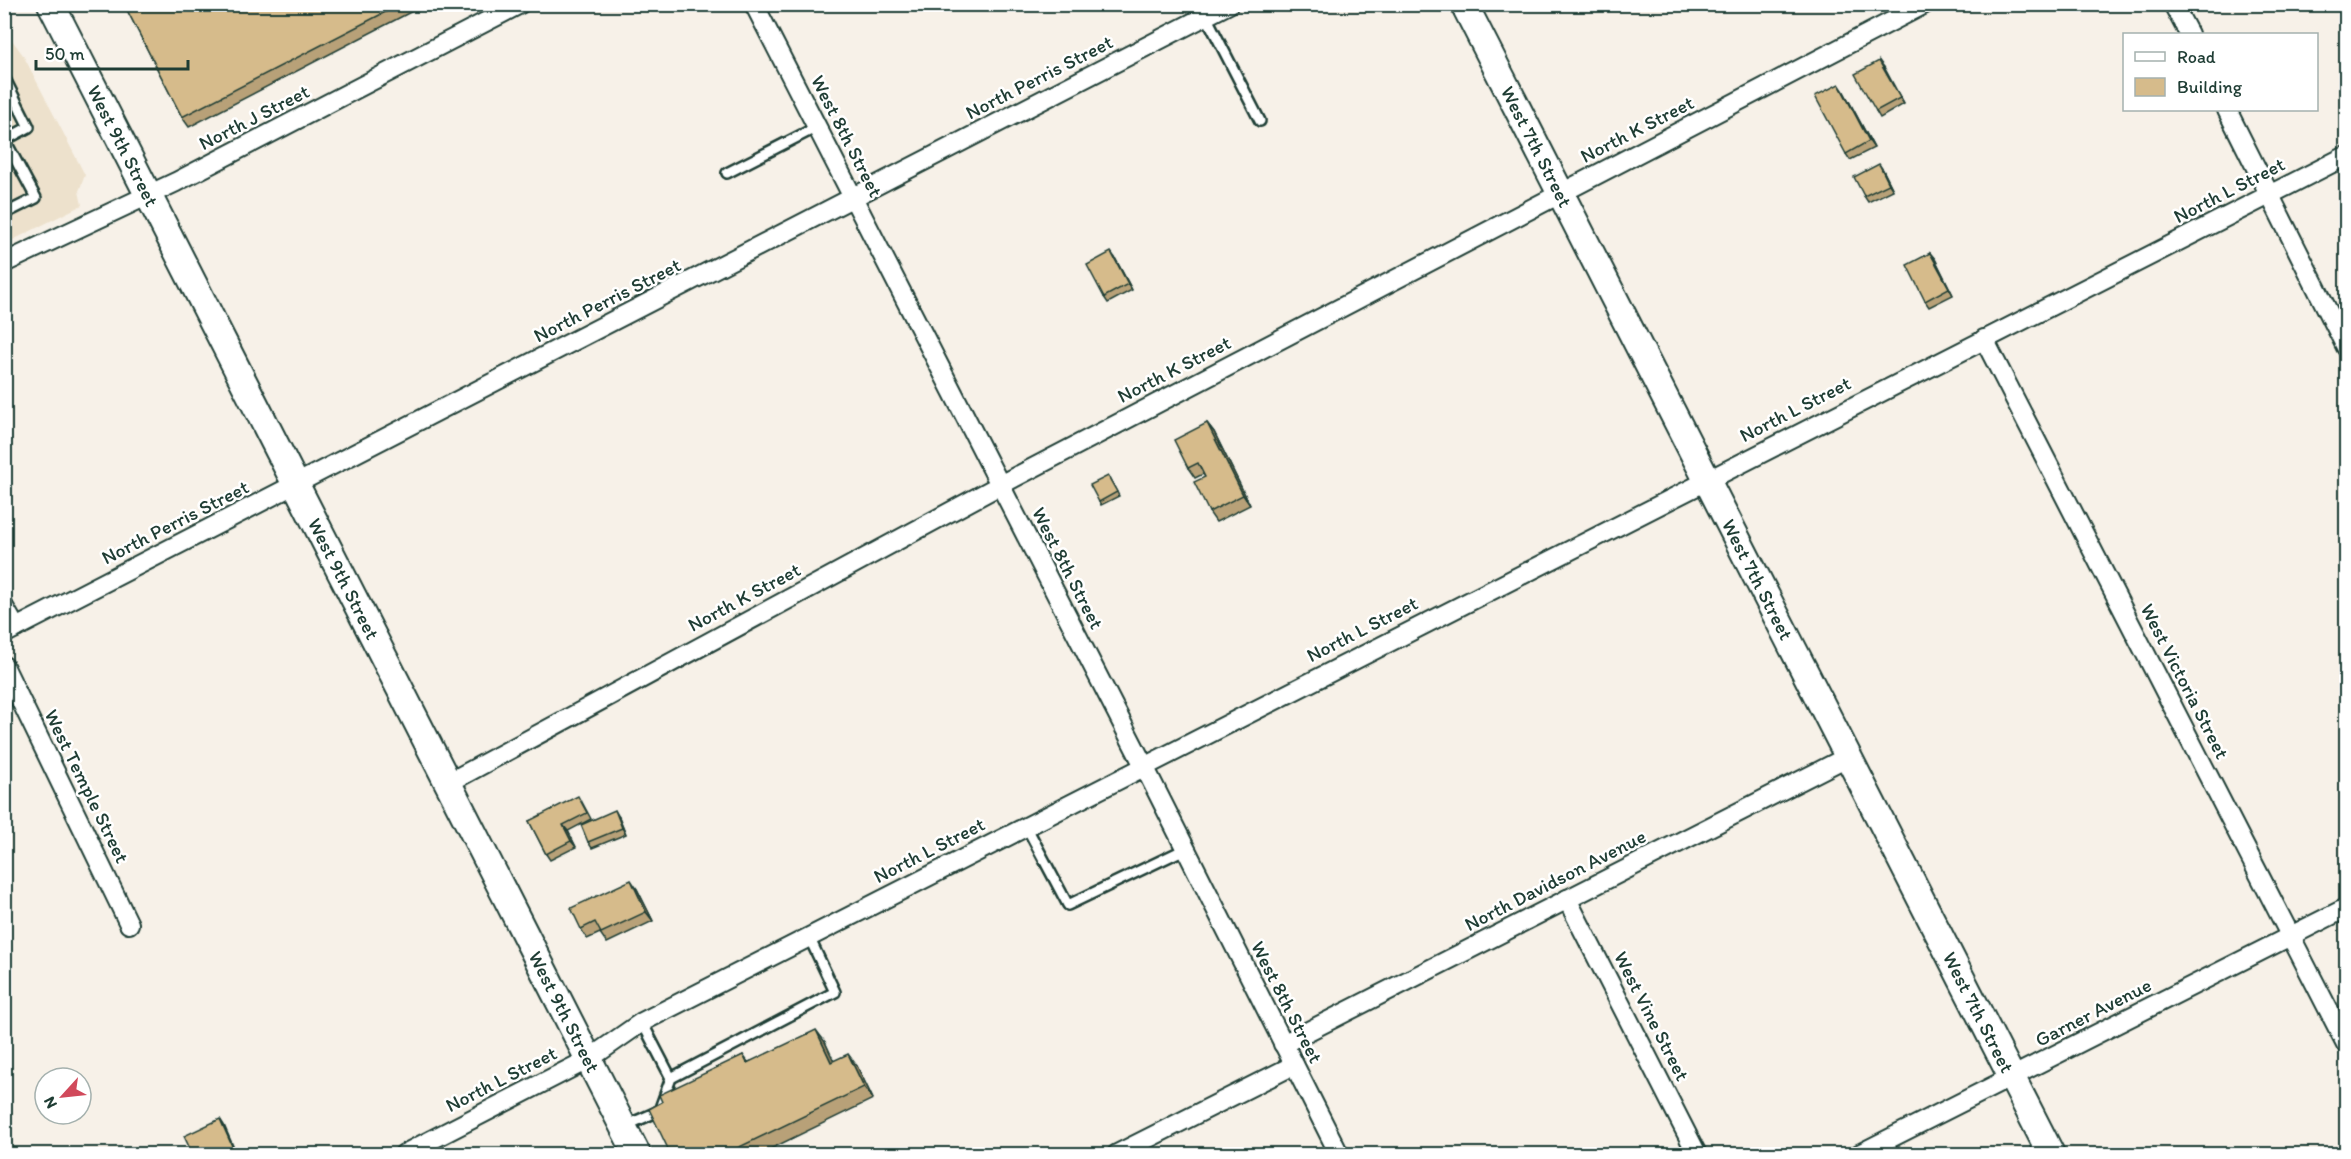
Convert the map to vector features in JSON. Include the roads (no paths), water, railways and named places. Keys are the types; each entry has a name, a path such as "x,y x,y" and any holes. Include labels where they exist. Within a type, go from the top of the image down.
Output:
{"street":[{"name":"West 9th Street","path":"51,4 637,1155"},
{"name":"North J Street","path":"4,263 149,195 520,4"},
{"name":"West 8th Street","path":"754,4 1144,766 1339,1155"},
{"name":"North Perris Street","path":"10,631 854,199 1229,4"},
{"name":"West 7th Street","path":"1464,4 2051,1155"},
{"name":"North K Street","path":"448,783 1000,485 1925,4"},
{"path":"2173,4 2188,33"},
{"path":"2228,111 2346,347"},
{"name":"North L Street","path":"404,1155 589,1059 642,1022 2346,156"},
{"name":"West Victoria Street","path":"1984,339 2346,1044"},
{"path":"4,607 10,631"},
{"name":"West Temple Street","path":"4,666 129,924"},
{"name":"North Davidson Avenue","path":"1283,1044 1849,756"},
{"name":"West Vine Street","path":"1567,899 1697,1155"},
{"name":"Garner Avenue","path":"1858,1155 2346,908"},
{"path":"1117,1155 1294,1065"}],"lane":[{"path":"1206,16 1260,120"},
{"path":"4,76 29,127 5,140 36,198 4,214"},
{"path":"727,173 817,127"},
{"path":"1026,826 1068,905 1185,849"},
{"path":"623,1128 658,1110 671,1078 835,992 809,937"},
{"path":"642,1022 671,1078"}]}
